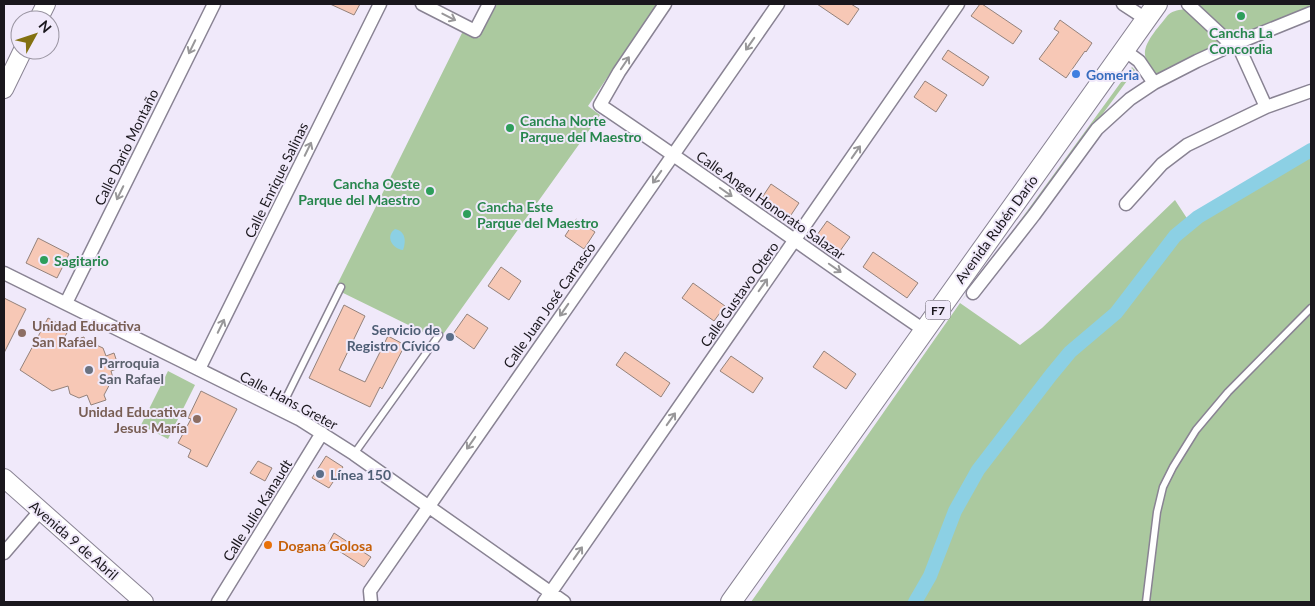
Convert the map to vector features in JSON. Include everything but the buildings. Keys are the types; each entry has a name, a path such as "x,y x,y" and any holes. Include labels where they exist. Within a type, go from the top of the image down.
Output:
{"highway":[{"name":"Avenida Rubén Darío","path":"731,602 1152,12"}],"main road":[{"path":"4,89 18,60"},
{"name":"Avenida 9 de Abril","path":"4,478 144,602"}],"street":[{"name":"Calle Dario Montaño","path":"66,303 214,4"},
{"name":"Calle Enrique Salinas","path":"199,369 380,4"},
{"path":"422,4 475,31 489,4"},
{"name":"Calle Angel Honorato Salazar","path":"666,4 618,72 600,105 924,330"},
{"name":"Calle Juan José Carrasco","path":"371,602 370,591 778,4"},
{"name":"Calle Gustavo Otero","path":"548,598 958,4"},
{"path":"1123,4 1152,12"},
{"path":"1188,4 1235,44 1266,107"},
{"path":"973,293 1096,129 1130,98 1154,83 1235,44 1311,13"},
{"path":"1124,50 1139,61 1154,83"},
{"path":"1126,204 1162,164 1186,146 1266,107 1311,91"},
{"name":"Calle Hans Greter","path":"4,273 299,419 354,454 428,506 548,598 564,602"},
{"name":"Calle Julio Kanaudt","path":"218,602 322,433"},
{"path":"4,552 40,511"}],"lane":[{"path":"280,410 341,287"},
{"path":"1146,602 1157,512 1163,487 1173,467 1196,430 1228,392 1311,308"},
{"path":"354,454 438,335"}],"green space":[{"path":"497,4 657,4 588,106 600,115 439,340 335,289 463,31 479,38"},
{"path":"1196,4 1311,4 1311,9 1240,38 1232,37"},
{"path":"1186,9 1220,39 1222,45 1156,76 1146,59 1145,54 1148,42 1168,15 1174,11"},
{"path":"1132,67 1135,70 1032,210 960,303"},
{"path":"1311,154 1311,602 751,602 960,303 1020,345 1042,328 1175,200 1192,226"},
{"path":"168,371 195,385 168,439 141,425"}],"water":[{"path":"395,229 403,234 405,244 403,250 391,242 390,235"}],"waterway":[{"path":"915,602 930,576 955,511 978,470 1070,352 1116,313 1175,236 1198,217 1311,150"}],"place":[{"name":"Cancha La Concordia","path":"1241,16"},
{"name":"Gomeria","path":"1076,74"},
{"name":"Cancha Norte Parque del Maestro","path":"510,128"},
{"name":"Cancha Oeste Parque del Maestro","path":"430,191"},
{"name":"Cancha Este Parque del Maestro","path":"467,214"},
{"name":"Sagitario","path":"44,260"},
{"name":"Unidad Educativa San Rafael","path":"22,333"},
{"name":"Servicio de Registro Cívico","path":"450,337"},
{"name":"Parroquia San Rafael","path":"89,370"},
{"name":"Unidad Educativa Jesus María","path":"197,419"},
{"name":"Línea 150","path":"320,474"},
{"name":"Dogana Golosa","path":"268,545"}]}
